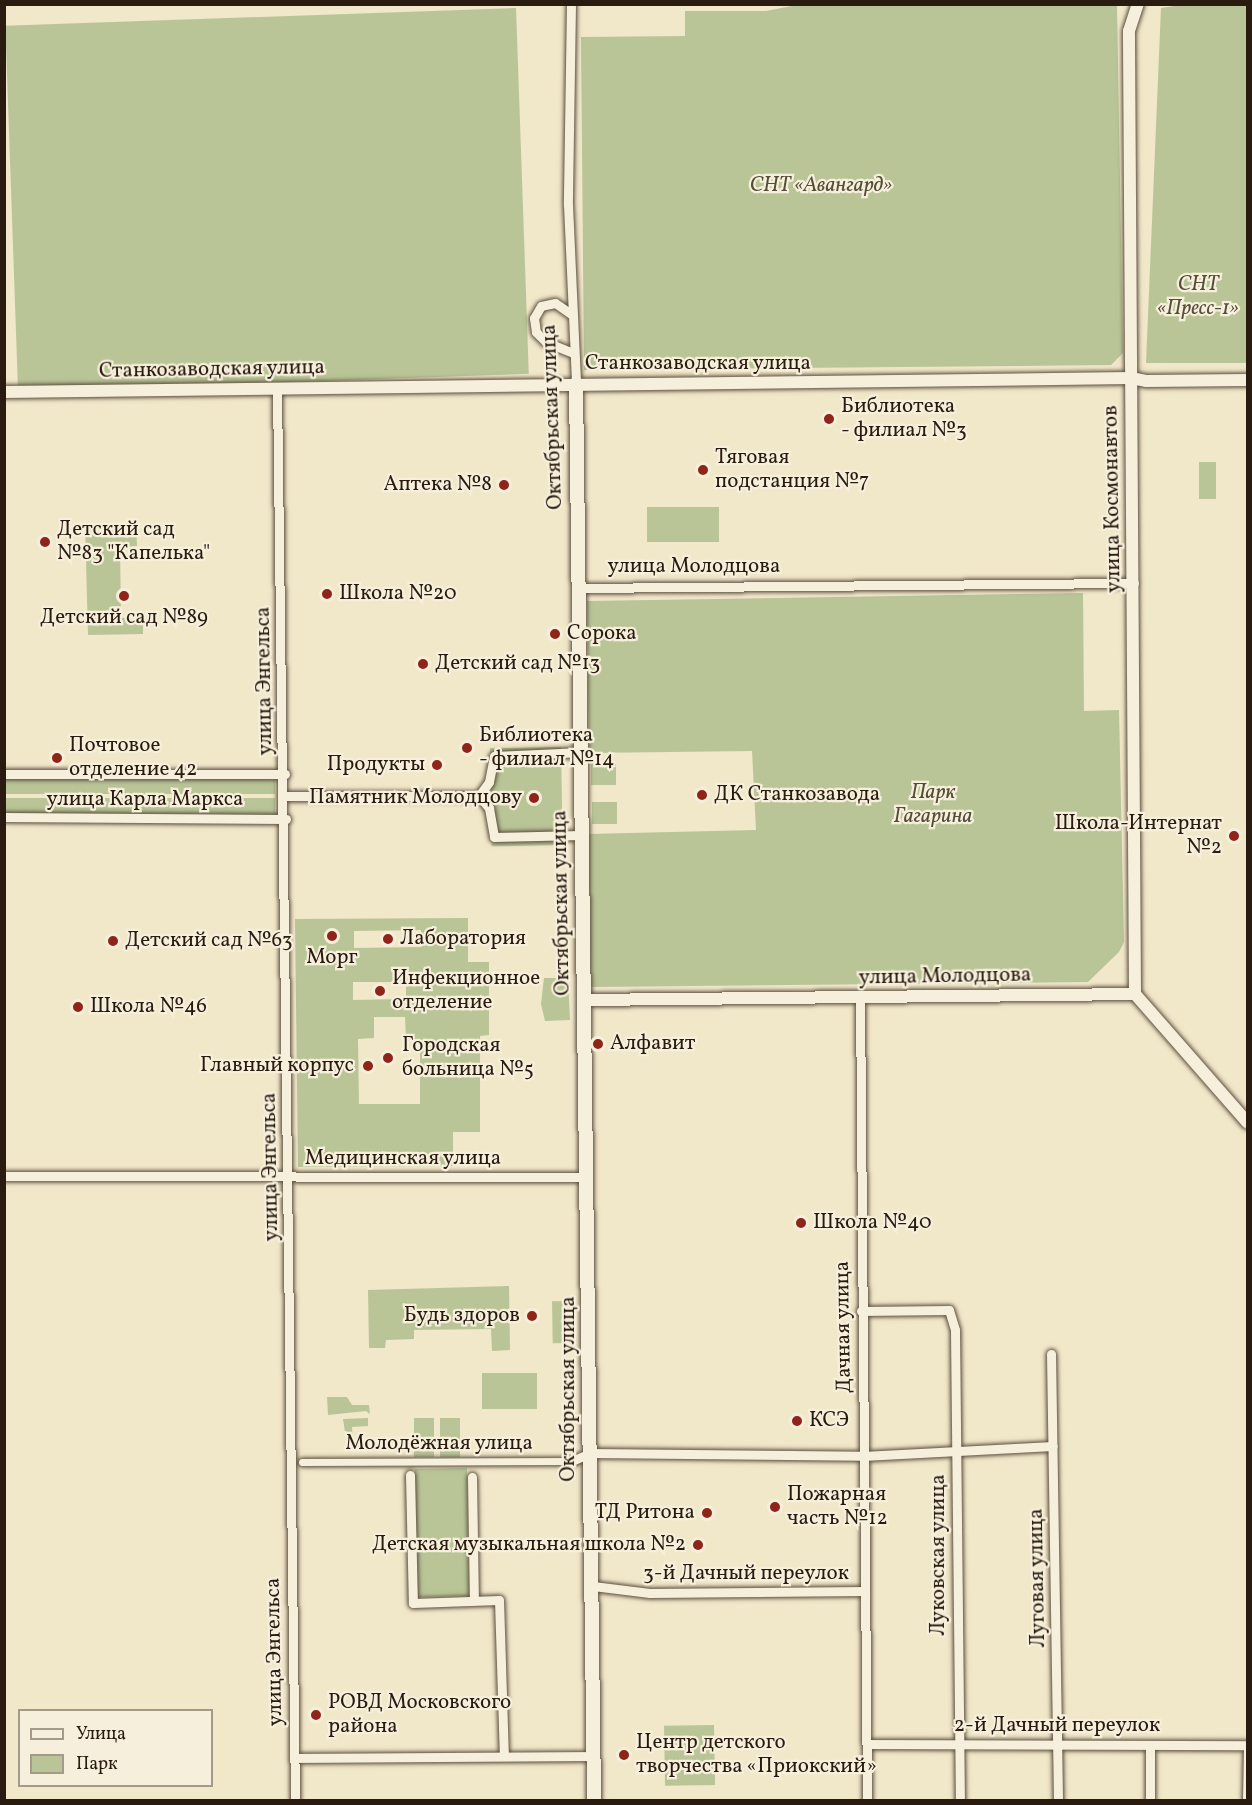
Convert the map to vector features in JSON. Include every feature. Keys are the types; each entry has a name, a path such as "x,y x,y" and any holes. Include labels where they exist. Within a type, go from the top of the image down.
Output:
{"main road":[{"name":"Октябрьская улица","path":"576,384 594,1800"}],"street":[{"name":"Октябрьская улица","path":"571,4 571,314 576,384"},
{"name":"улица Космонавтов","path":"1135,994 1131,769 1134,583 1129,31 1138,4"},
{"path":"571,314 555,303 541,306 534,318 536,332 546,342 573,353"},
{"name":"Станкозаводская улица","path":"4,392 1131,378 1146,381 1248,380"},
{"name":"улица Энгельса","path":"277,388 286,819 295,1800"},
{"name":"улица Молодцова","path":"579,588 1134,583"},
{"path":"479,796 489,782 494,756 582,752"},
{"name":"улица Карла Маркса","path":"4,774 285,774"},
{"path":"285,796 479,796"},
{"path":"479,796 489,808 494,837 582,835"},
{"name":"улица Карла Маркса","path":"4,818 286,819"},
{"path":"1135,994 1248,1123"},
{"name":"улица Молодцова","path":"584,1000 1135,994"},
{"name":"Дачная улица","path":"860,998 867,1800"},
{"name":"Медицинская улица","path":"4,1176 586,1177"},
{"name":"Луковская улица","path":"861,1311 950,1310 955,1330 957,1744 960,1800"},
{"name":"Луговая улица","path":"1051,1354 1059,1743 1058,1800"},
{"name":"Молодёжная улица","path":"291,1462 572,1461 590,1453 864,1456 1053,1446"},
{"path":"410,1475 413,1603 499,1600 504,1756"},
{"path":"472,1477 474,1600"},
{"name":"3-й Дачный переулок","path":"593,1586 624,1587 631,1593 865,1591"},
{"name":"2-й Дачный переулок","path":"867,1744 1059,1743 1248,1747"},
{"path":"1150,1745 1150,1800"},
{"path":"1247,1800 1248,1747"},
{"path":"294,1758 593,1756"}],"green space":[{"name":"СНТ «Авангард»","path":"802,4 1117,5 1123,353 1111,365 584,370 581,37 685,36 685,11 766,11"},
{"name":"СНТ «Пресс-1»","path":"1181,5 1247,5 1247,363 1146,363 1161,8"},
{"path":"516,8 529,374 18,392 5,26"},
{"path":"1199,462 1216,462 1216,499 1199,499"},
{"path":"647,507 719,507 719,542 647,542"},
{"path":"136,523 137,546 120,547 121,618 143,618 143,634 88,635 85,524"},
{"name":"Парк Гагарина","path":"1083,593 1084,711 1119,710 1124,942 1119,952 1088,982 591,987 588,834 756,830 752,751 589,753 587,601"},
{"path":"561,747 563,845 492,846 490,748"},
{"path":"591,763 616,763 616,785 591,785"},
{"path":"4,776 275,776 275,794 4,794"},
{"path":"4,798 275,798 275,815 4,815"},
{"path":"592,802 617,802 617,824 592,824"},
{"name":"Городская больница №5","path":"468,918 468,962 489,962 489,1035 480,1036 480,1132 453,1132 453,1166 298,1167 295,919","holes":["421,930 421,947 354,948 354,931","353,982 406,982 406,999 353,1000","374,1017 405,1017 406,1039 420,1039 420,1104 359,1104 358,1039 374,1038"]},
{"path":"544,978 568,978 570,1020 545,1021 541,1004"},
{"path":"509,1286 510,1350 492,1351 491,1329 414,1330 414,1339 386,1340 385,1348 369,1348 368,1290"},
{"path":"552,1301 573,1301 574,1343 553,1343"},
{"path":"482,1373 537,1373 537,1409 482,1409"},
{"path":"327,1397 347,1397 352,1405 369,1405 370,1414 366,1411 328,1415"},
{"path":"368,1418 368,1426 352,1427 353,1445 347,1445 343,1419"},
{"path":"414,1418 434,1418 434,1457 414,1457"},
{"path":"440,1418 460,1418 460,1457 440,1457"},
{"path":"467,1468 469,1596 417,1597 415,1469"},
{"path":"714,1725 715,1785 665,1786 664,1726"}],"place":[{"name":"Библиотека - филиал №3","path":"829,419"},
{"name":"Тяговая подстанция №7","path":"703,470"},
{"name":"Аптека №8","path":"504,485"},
{"name":"Детский сад №83 \"Капелька\"","path":"45,542"},
{"name":"Школа №20","path":"327,594"},
{"name":"Детский сад №89","path":"124,596"},
{"name":"Сорока","path":"555,634"},
{"name":"Детский сад №13","path":"423,664"},
{"name":"Библиотека - филиал №14","path":"467,748"},
{"name":"Почтовое отделение 42","path":"57,758"},
{"name":"Продукты","path":"437,765"},
{"name":"ДК Станкозавода","path":"702,795"},
{"name":"Памятник Молодцову","path":"534,798"},
{"name":"Школа-Интернат №2","path":"1234,836"},
{"name":"Морг","path":"332,936"},
{"name":"Лаборатория","path":"388,939"},
{"name":"Детский сад №63","path":"113,941"},
{"name":"Инфекционное отделение","path":"380,991"},
{"name":"Школа №46","path":"78,1007"},
{"name":"Алфавит","path":"598,1044"},
{"name":"Городская больница №5","path":"388,1058"},
{"name":"Главный корпус","path":"368,1066"},
{"name":"Школа №40","path":"801,1223"},
{"name":"Будь здоров","path":"532,1316"},
{"name":"КСЭ","path":"797,1421"},
{"name":"Пожарная часть №12","path":"775,1507"},
{"name":"ТД Ритона","path":"707,1513"},
{"name":"Детская музыкальная школа №2","path":"698,1545"},
{"name":"РОВД Московского района","path":"316,1715"},
{"name":"Центр детского творчества «Приокский»","path":"624,1755"}]}
